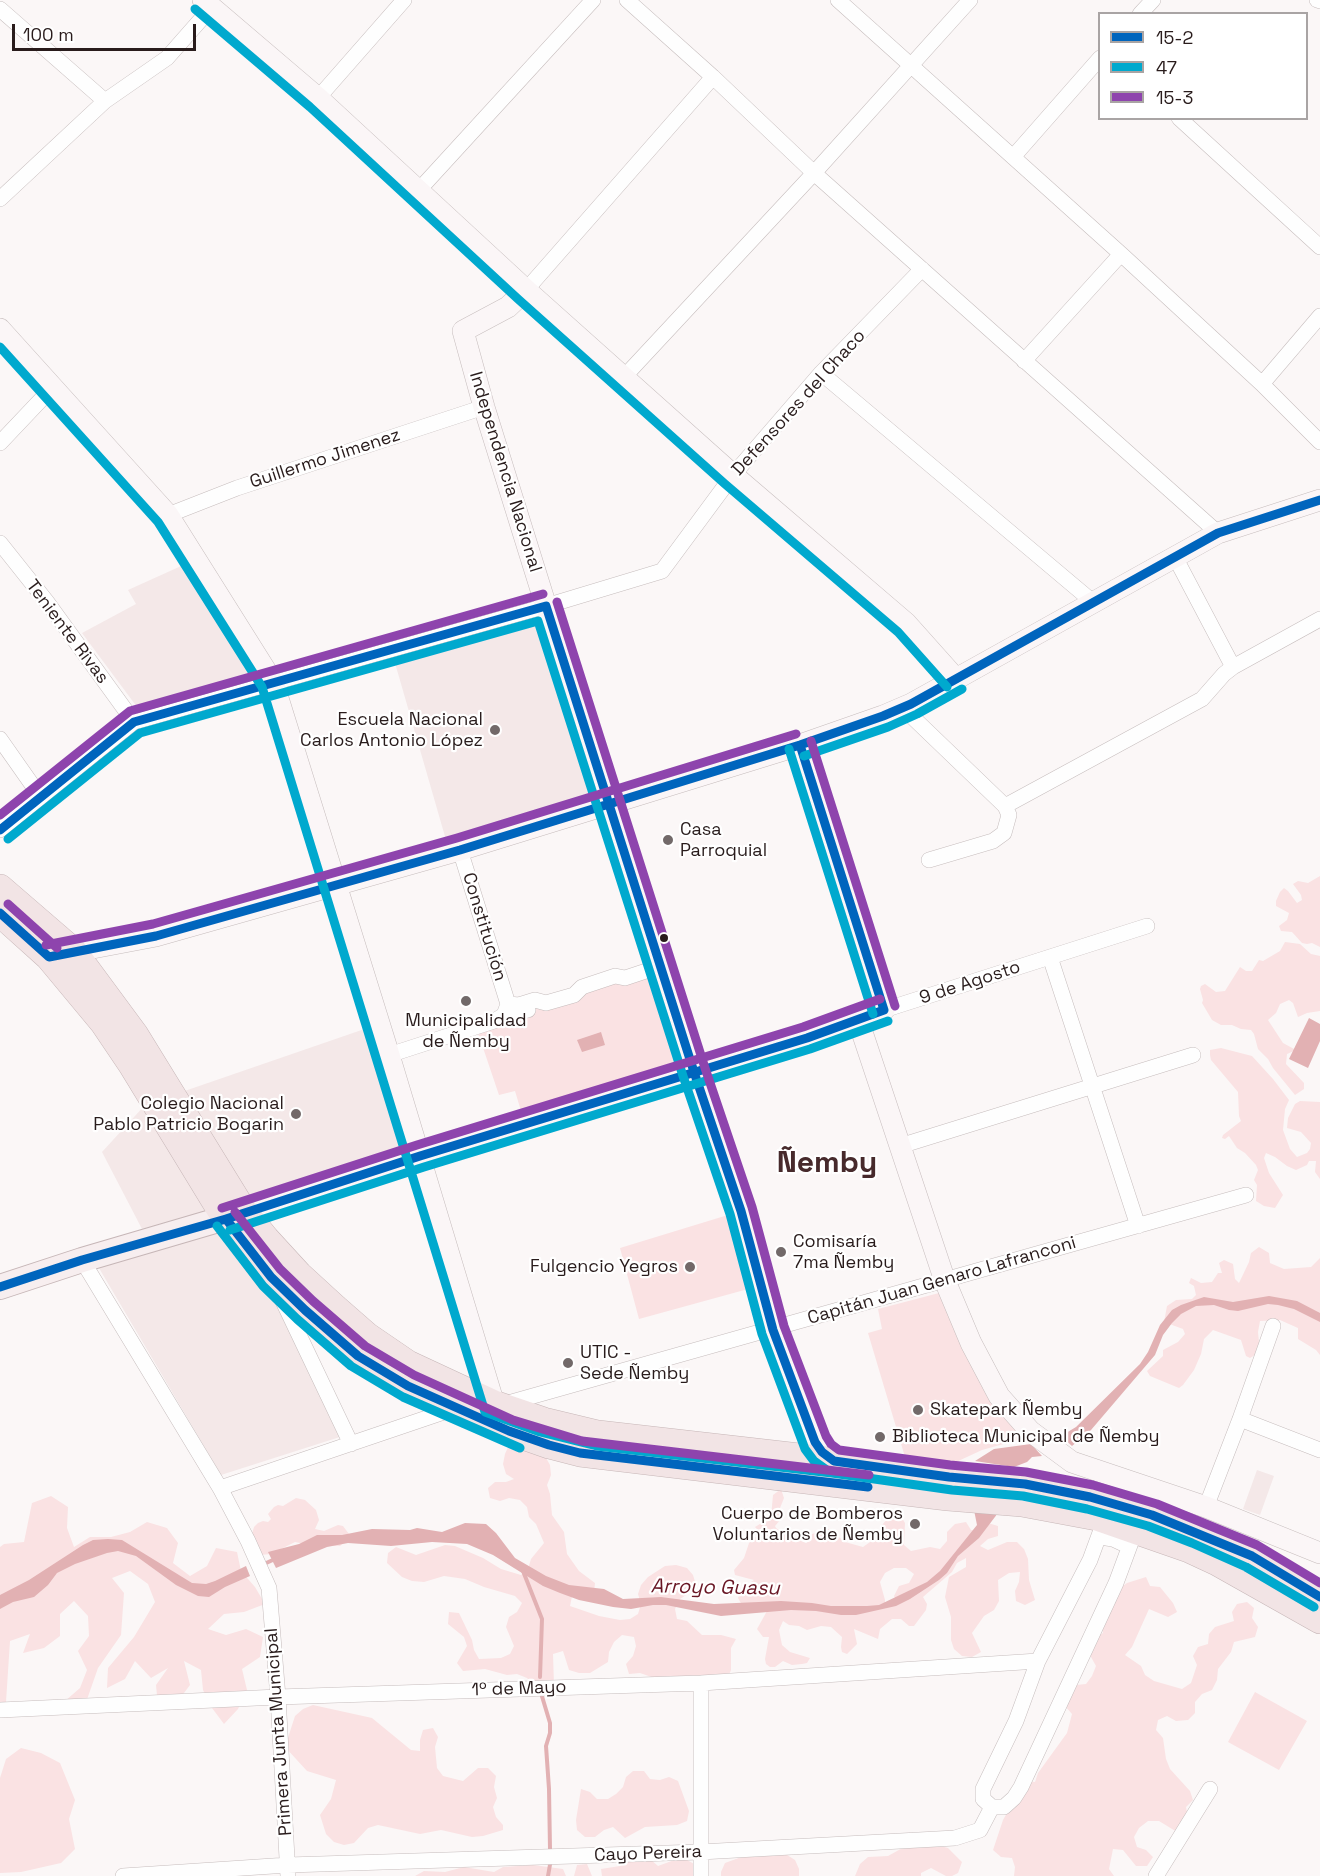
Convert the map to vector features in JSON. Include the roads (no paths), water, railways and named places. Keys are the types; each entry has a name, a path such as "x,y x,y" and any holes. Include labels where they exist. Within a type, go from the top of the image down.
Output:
{"highway":[{"path":"0,888 135,1035 269,1274 305,1310 358,1356 408,1386 508,1431 580,1453 1024,1494 1090,1497 1152,1515 1197,1532 1252,1556 1320,1597"},
{"path":"0,913 61,954"},
{"path":"235,1216 266,1239 299,1275 368,1336 408,1364 496,1405 544,1421 598,1434 834,1461 951,1487"},
{"path":"1024,1494 1102,1528 1216,1562 1320,1620"}],"main road":[{"path":"0,1287 82,1260 235,1216"}],"street":[{"path":"318,98 404,0"},
{"path":"418,191 593,0"},
{"path":"627,0 713,77 814,173 1218,533"},
{"path":"838,0 1121,254 1262,384 1320,442"},
{"path":"624,377 814,173 970,0"},
{"path":"1142,12 1153,0"},
{"path":"0,199 105,101 167,58 207,4 318,98 526,290 733,476 906,623 956,679"},
{"path":"0,9 105,101"},
{"path":"1013,157 1098,60"},
{"name":"Independencia Nacional","path":"713,77 526,290 508,307 462,331 608,803 741,1211 773,1330 815,1442 822,1452 834,1461"},
{"path":"1181,120 1320,248"},
{"path":"1024,361 1121,254"},
{"name":"Defensores del Chaco","path":"0,830 134,722 662,571 733,476 821,373 922,269"},
{"path":"1262,384 1320,316"},
{"path":"0,329 168,515 273,682 496,1405"},
{"path":"821,373 1093,602"},
{"path":"0,443 53,387"},
{"name":"Guillermo Jimenez","path":"168,515 237,488 484,407"},
{"path":"61,954 156,936 460,850 800,745 903,708 1218,533 1317,505"},
{"name":"Teniente Rivas","path":"0,543 134,722"},
{"path":"1175,557 1233,667"},
{"path":"1005,806 1202,699 1233,667 1320,619"},
{"path":"903,708 1005,806 1009,815 1004,833 993,841 929,860"},
{"path":"0,739 40,796"},
{"path":"800,745 884,1010"},
{"name":"Constitución","path":"460,850 506,1009"},
{"name":"9 de Agosto","path":"235,1216 858,1020 1147,926"},
{"path":"1050,957 1138,1226"},
{"path":"389,1055 494,1021 506,1009 519,1013 661,964"},
{"path":"858,1020 945,1281 971,1343 999,1396 1030,1431 1072,1462 1206,1507 1320,1553"},
{"path":"900,1146 1193,1055"},
{"name":"Capitán Juan Genaro Lafranconi","path":"496,1405 773,1330 1246,1195"},
{"path":"82,1260 220,1488 456,1408"},
{"path":"269,1274 351,1444"},
{"path":"1206,1507 1273,1326"},
{"path":"1240,1419 1320,1450"},
{"name":"Primera Junta Municipal","path":"220,1488 248,1541 269,1588 288,1871"},
{"path":"1102,1528 1082,1576 1038,1660 1016,1721 983,1789 983,1799 992,1807 1004,1807 1010,1803 1021,1787 1116,1583 1132,1538"},
{"name":"1º de Mayo","path":"0,1710 278,1697 701,1683 1038,1660"},
{"path":"701,1683 701,1876"},
{"path":"1156,1876 1210,1789"},
{"name":"Cayo Pereira","path":"123,1876 288,1871 955,1838 980,1830 992,1807"}],"waterway":[{"name":"Arroyo Guasu","path":"262,1565 277,1558"},
{"path":"523,1571 542,1619 540,1677"},
{"path":"541,1693 550,1723 546,1746 550,1849"},
{"path":"548,1876 551,1859"}],"place":[{"name":"Escuela Nacional Carlos Antonio López","path":"495,730"},
{"name":"Casa Parroquial","path":"668,840"},
{"name":"Municipalidad de Ñemby","path":"466,1001"},
{"name":"Colegio Nacional Pablo Patricio Bogarin","path":"296,1114"},
{"name":"Comisaría 7ma Ñemby","path":"781,1252"},
{"name":"Fulgencio Yegros","path":"690,1267"},
{"name":"UTIC - Sede Ñemby","path":"568,1363"},
{"name":"Skatepark Ñemby","path":"918,1410"},
{"name":"Biblioteca Municipal de Ñemby","path":"880,1437"},
{"name":"Cuerpo de Bomberos Voluntarios de Ñemby","path":"915,1524"}],"district":[{"name":"Ñemby","path":"827,1164"}]}
